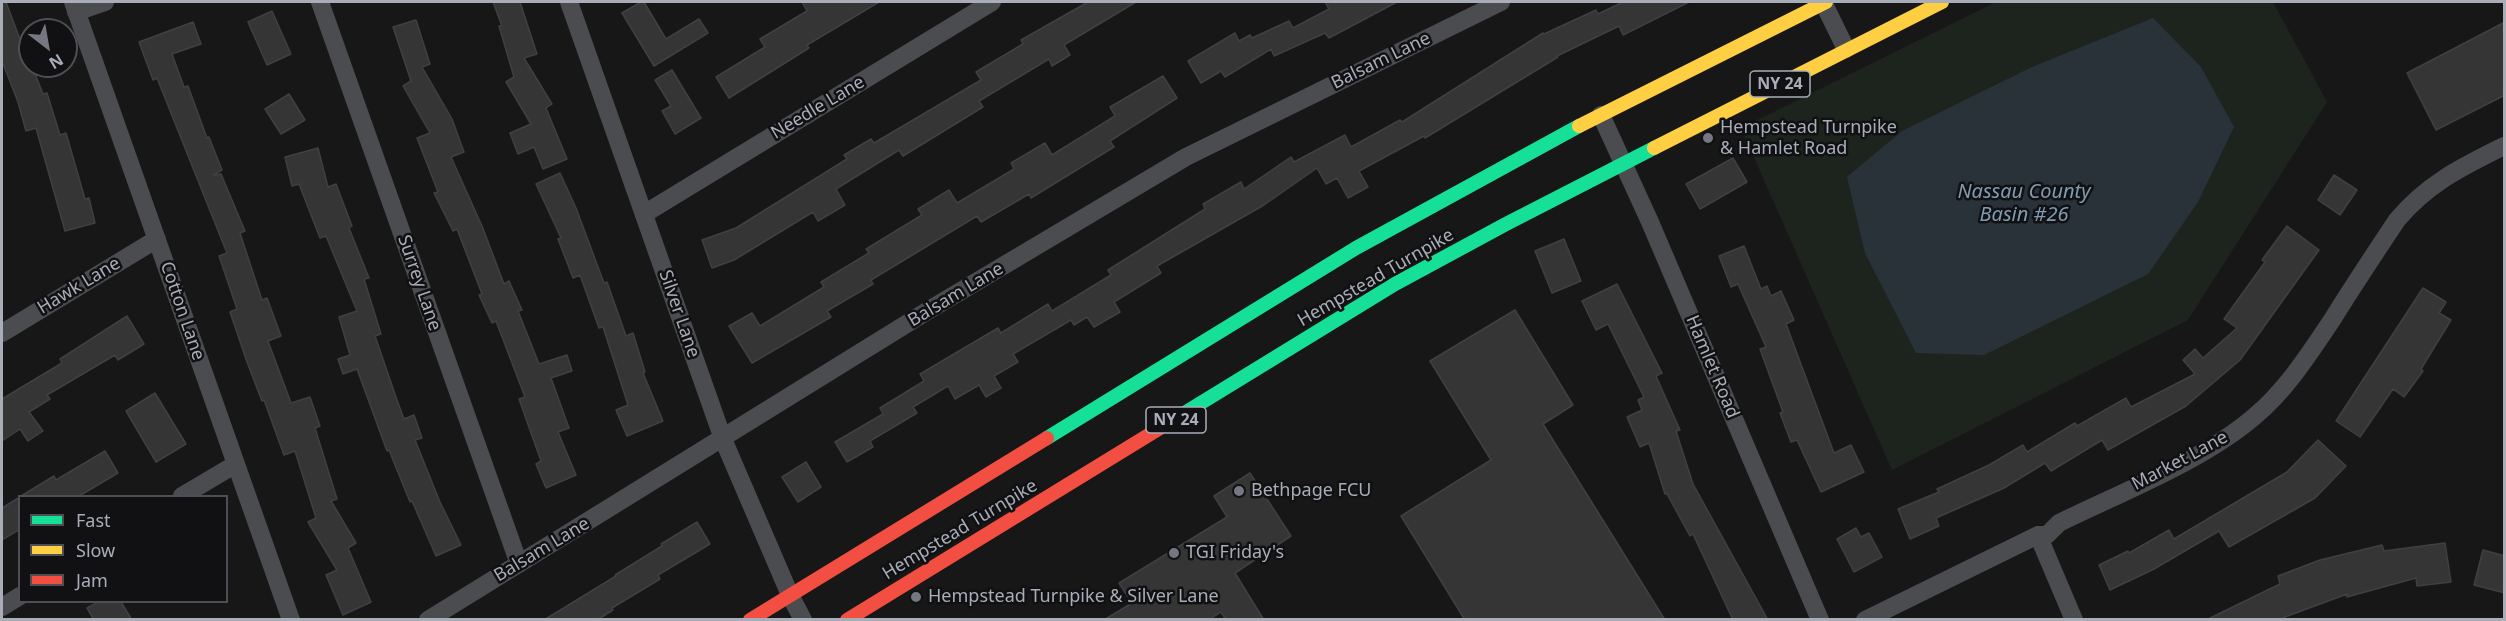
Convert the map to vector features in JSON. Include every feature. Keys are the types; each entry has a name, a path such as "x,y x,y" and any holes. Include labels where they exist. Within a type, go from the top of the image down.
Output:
{"main road":[{"name":"Hempstead Turnpike","path":"750,620 1356,248 1601,115 1824,2"},
{"name":"Hempstead Turnpike","path":"847,620 1395,284 1942,2"}],"street":[{"path":"75,7 105,2"},
{"name":"Surrey Lane","path":"320,2 519,564"},
{"name":"Silver Lane","path":"569,2 723,439 803,620"},
{"name":"Needle Lane","path":"644,214 992,2"},
{"name":"Balsam Lane","path":"428,620 929,310 1186,157 1501,2"},
{"path":"1824,2 1846,50"},
{"name":"Cotton Lane","path":"75,7 291,620"},
{"name":"Hamlet Road","path":"1601,115 1820,620"},
{"name":"Market Lane","path":"1865,620 2038,534 2048,535 2059,523 2226,438 2256,415 2283,388 2409,205 2445,176 2505,146"},
{"name":"Hawk Lane","path":"2,333 157,239"},
{"path":"184,495 236,464"},
{"path":"2038,534 2074,620"},
{"path":"2,607 18,597"}],"shaded area":[{"path":"1996,2 2273,2 2327,102 2188,320 1892,470 1741,128"}],"water":[{"name":"Nassau County Basin #26","path":"2153,18 2201,67 2234,127 2198,202 2148,274 1984,355 1916,353 1865,253 1847,177 1902,131 2032,67"}],"building":[{"path":"2,2 6,2 18,34 18,78 37,78 43,94 47,93 60,135 66,133 85,199 89,198 95,223 65,231 36,128 26,131 18,102 2,61"},
{"path":"493,2 520,2 537,54 524,58 552,104 546,108 567,159 543,169 534,147 518,154 510,133 531,124 506,82 514,77 499,26 502,26"},
{"path":"644,2 666,39 699,19 708,33 654,66 622,13"},
{"path":"802,2 879,2 807,45 809,48 729,98 716,77 765,47 760,39 807,11"},
{"path":"1088,2 1136,2 1064,45 1070,55 1052,66 1049,59 979,101 983,107 903,156 899,150 836,189 845,205 818,221 813,212 734,260 712,268 702,240 736,228 847,159 844,155 871,139 874,143 981,80 976,72 1023,44 1021,40"},
{"path":"1325,2 1397,2 1329,38 1325,33 1274,56 1271,49 1225,77 1221,71 1201,83 1188,61 1235,33 1239,41 1250,35 1252,38 1289,21 1293,28 1329,9"},
{"path":"1623,2 1689,2 1623,35 1619,26 1557,56 1425,138 1424,136 1359,171 1368,187 1348,198 1337,178 1326,184 1317,168 1264,205 1157,266 1161,273 1114,302 1120,312 1094,327 1087,317 1074,325 1071,320 1013,354 1018,362 994,376 1001,388 986,397 979,385 955,399 948,386 913,407 917,413 870,441 873,447 847,462 835,442 883,414 880,408 924,381 920,374 998,328 1001,333 1048,304 1052,311 1111,275 1108,270 1205,209 1203,204 1241,182 1244,189 1291,157 1294,162 1345,135 1351,147 1400,120 1402,122 1543,33 1596,10 1598,14"},
{"path":"272,11 291,54 267,65 248,22"},
{"path":"416,20 430,64 422,67 452,119 464,152 451,157 482,226 504,284 509,281 522,310 518,311 539,364 567,355 572,371 551,378 569,428 558,432 576,475 546,488 536,464 541,461 519,399 525,397 496,321 492,323 479,295 482,294 457,229 453,231 434,193 438,192 417,138 430,133 403,86 411,81 393,27"},
{"path":"193,22 201,44 172,54 184,87 188,86 207,138 209,137 222,170 213,175 221,174 245,231 240,233 262,300 267,298 281,336 268,341 291,403 310,397 320,426 315,428 337,499 331,501 356,543 348,548 371,602 343,615 326,575 337,570 308,522 316,518 295,451 284,455 230,312 237,309 219,256 227,253 157,78 153,80 139,42"},
{"path":"2505,22 2505,95 2436,130 2407,73"},
{"path":"672,70 701,118 675,134 662,111 671,106 655,80"},
{"path":"1163,76 1177,98 1110,141 1114,147 1031,198 1029,194 981,222 977,216 871,280 873,284 827,311 831,317 752,363 729,326 752,313 760,326 824,287 821,282 869,253 866,249 922,215 918,209 949,190 957,203 1014,169 1011,163 1045,143 1052,155 1115,116 1110,107"},
{"path":"289,94 305,120 281,134 265,109"},
{"path":"318,148 328,187 336,184 352,226 349,228 369,278 364,279 381,334 375,336 397,400 404,419 414,415 422,438 415,440 440,502 461,545 436,556 412,501 410,502 389,450 387,451 357,369 343,374 338,359 350,355 339,317 357,311 326,236 320,238 299,184 292,186 285,157"},
{"path":"1733,158 1747,182 1700,209 1686,184"},
{"path":"560,173 576,208 604,283 607,282 626,336 633,333 645,372 643,373 663,421 627,436 616,410 628,405 603,327 599,328 580,275 573,278 558,239 561,238 536,184"},
{"path":"2334,175 2357,190 2340,215 2318,200"},
{"path":"2287,226 2319,250 2240,360 2186,406 2108,450 2102,440 2051,471 2045,463 2004,488 1936,518 1939,526 1910,539 1898,509 1939,492 1937,489 1989,465 2023,445 2027,452 2075,423 2077,426 2126,398 2131,407 2195,374 2183,360 2195,349 2203,358 2237,328 2224,319 2265,262 2262,260"},
{"path":"1564,239 1581,281 1552,293 1535,251"},
{"path":"1744,246 1761,289 1767,286 1771,296 1781,291 1794,320 1786,324 1834,453 1851,445 1864,472 1821,492 1797,440 1791,442 1780,413 1783,412 1760,349 1766,347 1738,284 1731,287 1719,256"},
{"path":"1617,284 1662,373 1656,376 1680,430 1676,431 1693,484 1768,620 1733,620 1693,534 1690,536 1665,494 1649,443 1640,447 1627,417 1642,410 1638,400 1644,397 1608,324 1596,330 1582,301"},
{"path":"2423,288 2446,302 2439,313 2451,320 2421,369 2423,371 2404,397 2393,389 2360,437 2336,421"},
{"path":"1515,310 1573,405 1543,424 1665,620 1465,620 1401,516 1491,460 1430,361"},
{"path":"127,316 144,344 118,360 115,355 47,395 50,399 29,412 43,431 28,441 20,429 2,441 2,399 62,363 60,359"},
{"path":"155,393 186,444 156,462 126,411"},
{"path":"2318,440 2346,466 2315,498 2229,547 2219,531 2154,569 2110,590 2099,565 2128,551 2129,553 2169,530 2174,539 2287,472"},
{"path":"105,451 118,473 81,495 23,495 54,476 56,480"},
{"path":"806,462 821,487 798,502 782,477"},
{"path":"1250,473 1291,536 1235,573 1264,620 1226,620 1221,612 1209,620 1104,620 1132,603 1119,583 1227,517 1214,496"},
{"path":"18,498 18,530 2,540 2,508"},
{"path":"697,522 710,544 658,575 660,579 612,608 613,610 597,620 544,620 616,576"},
{"path":"1856,528 1861,537 1869,533 1882,557 1854,572 1837,539"},
{"path":"2445,543 2451,582 2417,586 2416,578 2347,597 2347,594 2277,620 2206,620 2280,584 2278,576 2320,560 2382,545 2384,551"},
{"path":"2483,550 2505,556 2505,593 2474,585"},
{"path":"96,603 122,603 132,620 94,620 87,608"}],"traffic: fast":[{"path":"1047,438 1356,248 1579,126"},
{"path":"1178,417 1395,284 1654,148"}],"traffic: slow":[{"path":"1579,126 1826,2"},
{"path":"1654,148 1942,2"}],"traffic: jam":[{"path":"847,620 1178,417"},
{"path":"750,620 1047,438"}],"place":[{"name":"Hempstead Turnpike & Hamlet Road","path":"1708,138"},
{"name":"Bethpage FCU","path":"1239,491"},
{"name":"TGI Friday's","path":"1174,553"},
{"name":"Hempstead Turnpike & Silver Lane","path":"916,597"}]}
